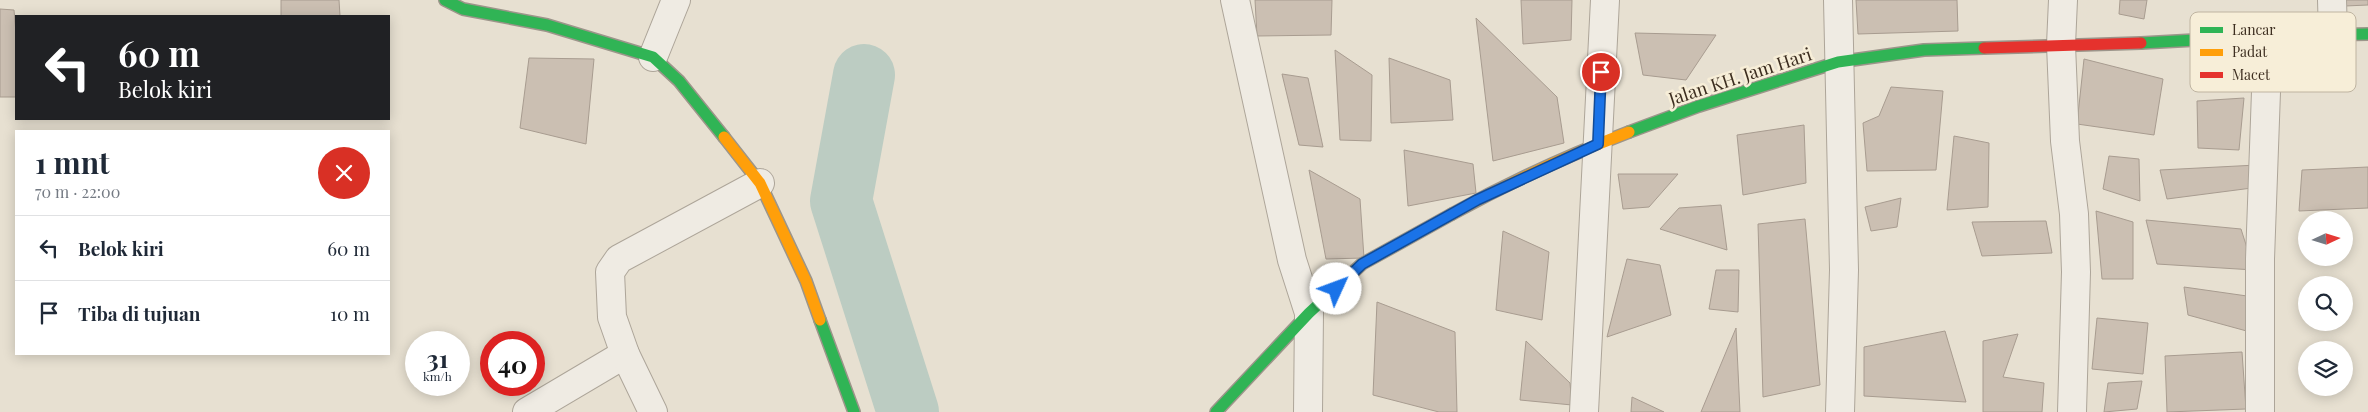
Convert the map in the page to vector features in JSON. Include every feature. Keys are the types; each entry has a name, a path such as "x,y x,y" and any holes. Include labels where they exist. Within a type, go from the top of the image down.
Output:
{"street":[{"path":"445,0 463,9 547,25 653,57 680,81 760,183 806,281 854,412"},
{"path":"653,57 676,0"},
{"path":"1235,0 1292,260 1309,314 1308,412"},
{"path":"1584,412 1605,0"},
{"path":"1838,0 1844,270 1840,412"},
{"path":"2063,0 2061,45 2065,141 2074,214 2076,272 2072,412"},
{"name":"Jalan KH. Jam Hari","path":"1216,412 1309,314 1362,264 1477,200 1598,144 1699,106 1838,62 1924,50 2190,41"},
{"path":"2260,412 2260,258 2266,92"},
{"path":"653,412 625,354 612,317 610,272 619,258 760,183"},
{"path":"527,412 625,354"}],"building":[{"path":"281,0 339,0 340,15 281,15"},
{"path":"1255,0 1332,0 1331,35 1257,36"},
{"path":"1521,0 1572,0 1571,40 1523,44"},
{"path":"1856,0 1957,0 1958,31 1858,34"},
{"path":"2120,0 2147,0 2144,19 2119,14"},
{"path":"2345,0 2368,0 2368,5 2345,6"},
{"path":"0,9 14,10 15,97 0,97"},
{"path":"1476,18 1557,97 1564,143 1493,161"},
{"path":"1635,33 1716,35 1686,80 1643,75"},
{"path":"1335,50 1372,75 1371,141 1340,140"},
{"path":"529,58 594,59 586,144 520,128"},
{"path":"1389,58 1450,80 1453,120 1391,123"},
{"path":"2084,59 2163,79 2154,135 2077,124"},
{"path":"1282,74 1308,78 1323,147 1299,145"},
{"path":"1891,87 1943,91 1936,170 1867,171 1863,123 1879,116"},
{"path":"2244,98 2239,150 2198,148 2197,101"},
{"path":"1804,125 1806,183 1743,195 1737,135"},
{"path":"1954,136 1989,143 1988,207 1947,210"},
{"path":"1404,150 1473,164 1476,193 1408,206"},
{"path":"2109,156 2139,159 2140,201 2103,189"},
{"path":"2257,165 2252,188 2167,199 2160,170"},
{"path":"2368,167 2368,208 2299,211 2302,170"},
{"path":"1309,170 1360,199 1364,258 1326,259"},
{"path":"1618,174 1678,174 1649,207 1623,209"},
{"path":"1901,198 1897,227 1871,231 1865,207"},
{"path":"1721,205 1727,250 1660,229 1679,208"},
{"path":"2096,211 2133,222 2133,279 2102,279"},
{"path":"1805,219 1820,385 1763,397 1758,224"},
{"path":"2146,220 2241,229 2254,270 2157,264"},
{"path":"2046,221 2052,253 1982,256 1972,222"},
{"path":"1503,231 1549,252 1542,320 1496,310"},
{"path":"1627,259 1660,265 1671,315 1607,337"},
{"path":"1716,270 1739,270 1738,312 1709,309"},
{"path":"2184,287 2254,297 2254,333 2188,315"},
{"path":"1377,302 1455,332 1457,412 1439,412 1373,395"},
{"path":"2097,318 2148,323 2143,374 2092,369"},
{"path":"1736,328 1740,412 1701,412"},
{"path":"1945,331 1966,402 1864,396 1864,347"},
{"path":"2018,334 2003,377 2044,383 2042,412 1983,412 1983,341"},
{"path":"1526,341 1570,383 1572,405 1520,400"},
{"path":"2242,352 2246,409 2167,412 2165,356"},
{"path":"2142,381 2137,409 2104,412 2108,383"},
{"path":"1632,397 1664,412 1631,412"}],"waterway":[{"path":"864,75 841,201 908,412"}],"traffic: fast":[{"path":"445,0 463,9 547,25 653,57 679,81 724,137"},
{"path":"2356,34 2368,34"},
{"path":"2141,43 2190,40"},
{"path":"1629,132 1699,106 1838,62 1924,50 1984,48"},
{"path":"1216,412 1309,313 1362,264 1452,214"},
{"path":"820,320 854,412"}],"traffic: slow":[{"path":"1452,214 1539,170 1629,132"},
{"path":"724,137 760,183 806,281 820,320"}],"traffic: jam":[{"path":"1984,48 2141,43"}],"route":[{"path":"1336,289 1362,264 1477,200 1598,144 1601,72"}]}
